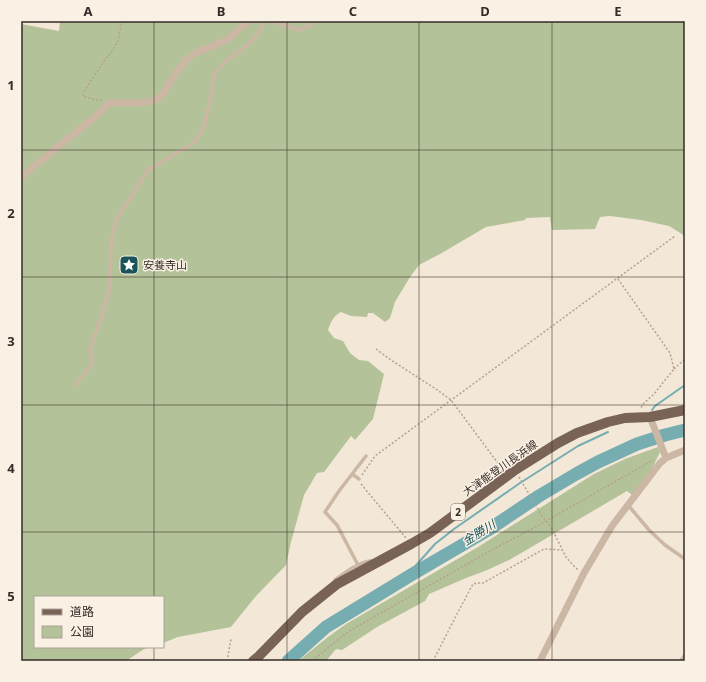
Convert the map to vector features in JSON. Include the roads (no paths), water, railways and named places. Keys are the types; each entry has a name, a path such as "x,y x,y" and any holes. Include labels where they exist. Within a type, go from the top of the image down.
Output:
{"main road":[{"name":"大津能登川長浜線","path":"254,661 302,612 327,591 430,533 506,476 558,443 577,433 608,422 625,418 639,417 651,419 685,410"}],"street":[{"path":"21,177 102,111 108,103 144,102 159,98 172,78 188,58 225,40 234,34 243,24 250,21"},
{"path":"651,419 665,454"},
{"path":"542,660 583,575 612,526 660,463 665,454 685,450"}],"lane":[{"path":"75,386 93,363 90,350 109,291 112,236 118,217 148,170 195,142 204,127 216,73 220,66 249,44 263,26 262,21"},
{"path":"269,21 299,30 310,26 316,21"},
{"path":"358,565 337,525 325,512 366,456"},
{"path":"352,474 360,479"},
{"path":"628,505 665,545 685,559"},
{"path":"327,591 333,582 342,574 370,560 378,562"},
{"path":"680,661 685,655"}],"waterway":[{"path":"652,410 655,406 685,385"},
{"name":"金勝川","path":"288,661 326,627 488,530 539,496 576,474 637,444 685,430"},
{"path":"402,581 435,544 454,529 520,483 578,446 608,432"}],"place":[{"name":"安養寺山","path":"129,265"}]}
